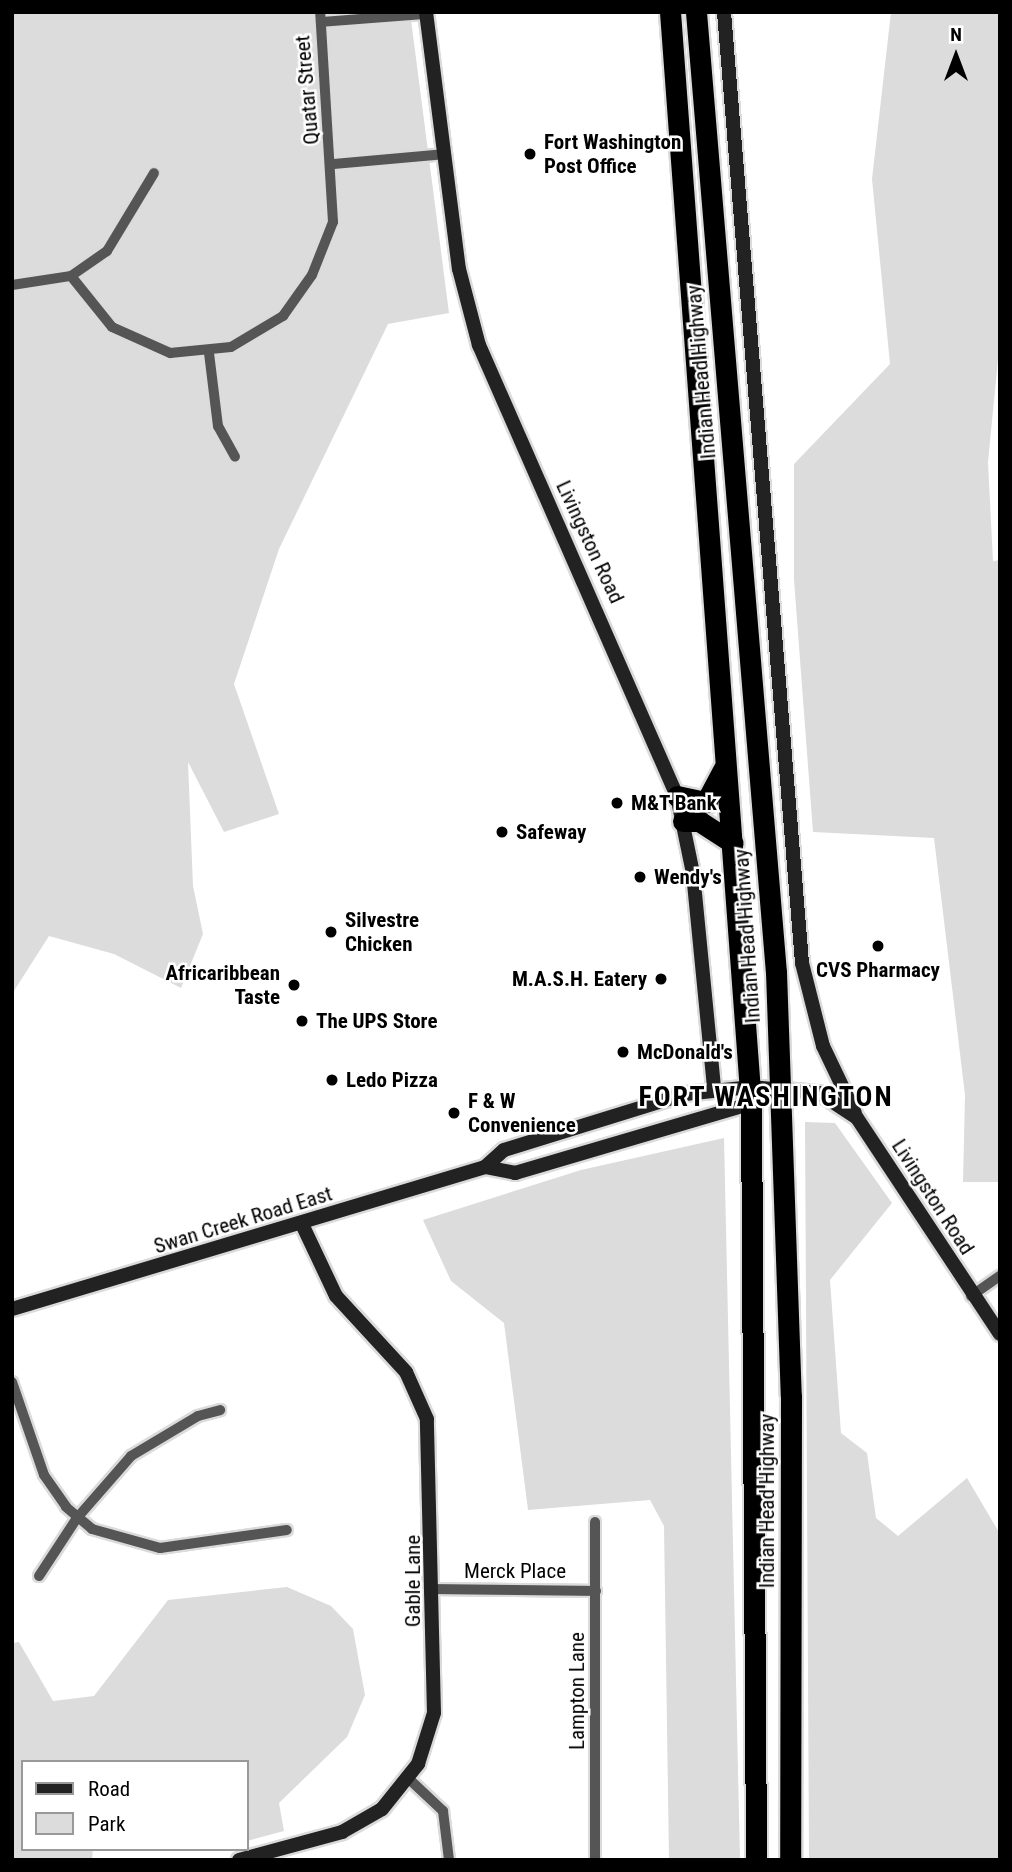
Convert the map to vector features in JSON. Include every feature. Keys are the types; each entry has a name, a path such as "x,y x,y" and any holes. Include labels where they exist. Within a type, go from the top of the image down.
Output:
{"highway":[{"name":"Indian Head Highway","path":"670,12 750,1096 756,1860"},
{"name":"Indian Head Highway","path":"696,12 774,945 791,1395 790,1860"},
{"path":"677,796 706,802 726,763"},
{"path":"683,821 699,821 733,844"}],"main road":[{"path":"724,12 802,963 823,1046 857,1118"},
{"name":"Livingston Road","path":"426,13 460,269 480,345 677,796 683,821 714,1089"},
{"name":"Swan Creek Road East","path":"12,1310 485,1167 504,1150 714,1089 750,1096"},
{"name":"Swan Creek Road East","path":"485,1167 515,1173 750,1096 780,1091"},
{"name":"Livingston Road","path":"780,1091 818,1093 857,1118 971,1296 1000,1334"},
{"name":"Gable Lane","path":"239,1860 354,1827 394,1799 410,1779 433,1713 431,1451 423,1403 398,1361 336,1296 302,1224"}],"street":[{"path":"320,17 426,13"},
{"name":"Quatar Street","path":"71,276 112,327 143,345 209,353 257,336 302,292 333,222 333,164 320,17"},
{"name":"Quatar Street","path":"333,164 444,154"},
{"path":"12,285 71,276 125,230 154,173"},
{"path":"209,353 218,426 235,457"},
{"path":"971,1296 1000,1276"},
{"path":"12,1382 44,1475 76,1518 120,1540 160,1548 287,1530"},
{"path":"39,1576 76,1518 146,1444 220,1410"},
{"name":"Lampton Lane","path":"595,1522 595,1860"},
{"name":"Merck Place","path":"434,1590 596,1591"},
{"path":"410,1779 443,1811 449,1860"}],"green space":[{"path":"12,12 410,12 449,313 388,324 279,549 234,684 279,814 224,832 188,762 193,886 203,934 181,988 114,954 49,936 12,994"},
{"path":"891,12 1000,12 1000,339 988,462 993,561 1000,560 1000,1182 963,1182 965,1095 934,838 813,832 794,580 794,464 890,364 872,179"},
{"path":"805,1122 835,1123 892,1203 830,1280 841,1433 867,1453 876,1518 898,1536 967,1478 1000,1534 1000,1860 809,1860"},
{"path":"724,1138 740,1860 669,1860 664,1526 650,1500 528,1510 504,1323 451,1281 423,1220 581,1170"},
{"path":"287,1587 331,1606 353,1629 365,1695 347,1737 279,1803 284,1831 248,1841 248,1760 21,1760 21,1851 93,1851 92,1860 12,1860 12,1643 19,1642 53,1701 94,1696 168,1600"}],"place":[{"name":"Fort Washington Post Office","path":"530,154"},
{"name":"M&T Bank","path":"617,803"},
{"name":"Safeway","path":"502,832"},
{"name":"Wendy's","path":"640,877"},
{"name":"Silvestre Chicken","path":"331,932"},
{"name":"CVS Pharmacy","path":"878,946"},
{"name":"M.A.S.H. Eatery","path":"661,979"},
{"name":"Africaribbean Taste","path":"294,985"},
{"name":"The UPS Store","path":"302,1021"},
{"name":"McDonald's","path":"623,1052"},
{"name":"Ledo Pizza","path":"332,1080"},
{"name":"F & W Convenience","path":"454,1113"}],"district":[{"name":"FORT WASHINGTON","path":"766,1097"}]}
